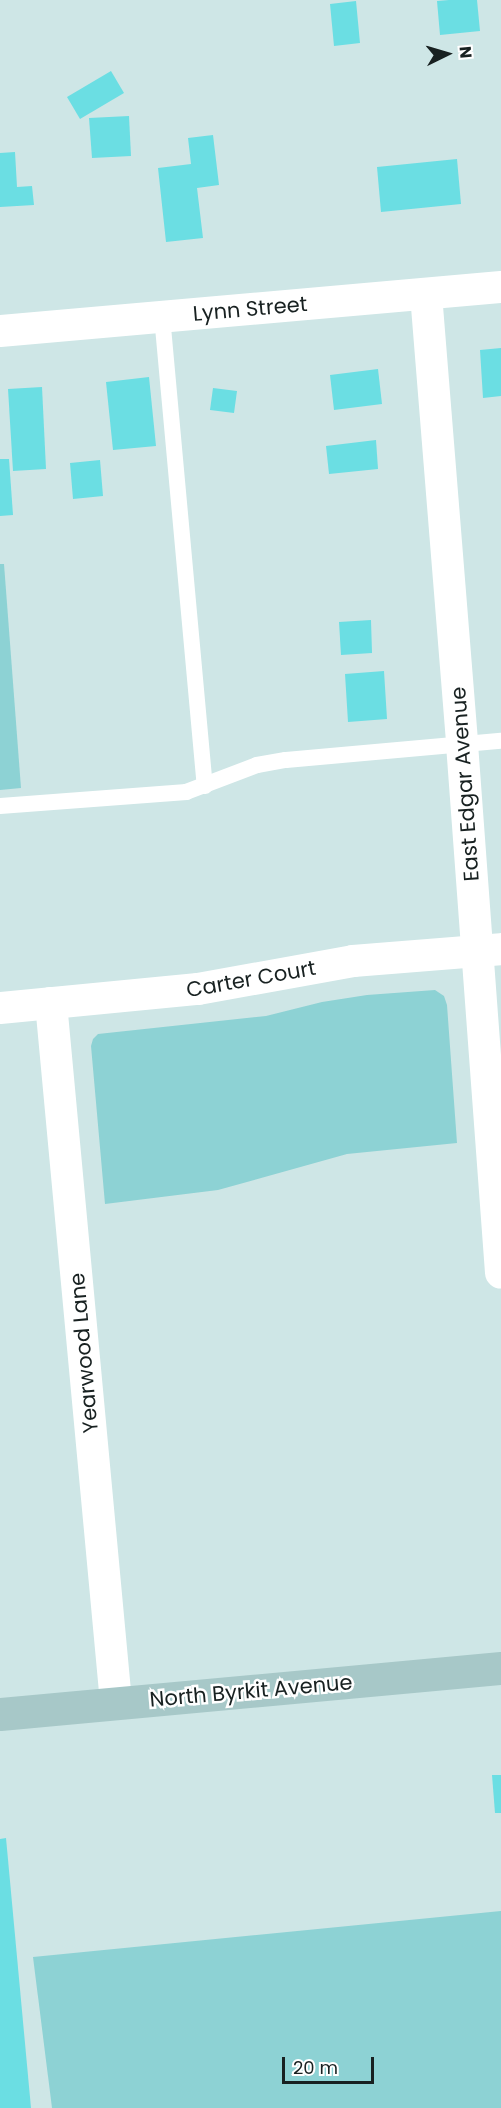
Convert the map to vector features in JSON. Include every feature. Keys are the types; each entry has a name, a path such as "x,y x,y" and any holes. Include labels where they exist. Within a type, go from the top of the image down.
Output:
{"street":[{"name":"Lynn Street","path":"0,331 501,287"},
{"name":"East Edgar Avenue","path":"426,294 462,744 490,950 501,1273"},
{"name":"Carter Court","path":"0,1008 198,990 353,961 490,950"},
{"name":"Yearwood Lane","path":"51,1003 116,1703"},
{"name":"North Byrkit Avenue","path":"0,1714 501,1668"}],"lane":[{"path":"162,316 205,786"},
{"path":"0,806 186,792 257,765 276,761 501,741"}],"shaded area":[{"path":"0,564 4,564 21,788 0,790"},
{"path":"435,990 444,996 447,1005 457,1143 347,1154 218,1190 105,1204 91,1046 98,1034 266,1016 322,1002 367,995"},
{"path":"501,1911 501,2108 52,2108 33,1957"}],"building":[{"path":"477,0 480,31 440,35 437,1"},
{"path":"356,1 360,43 334,46 330,4"},
{"path":"111,71 124,93 80,119 67,97"},
{"path":"129,116 131,156 92,158 89,118"},
{"path":"213,135 219,185 197,188 203,238 166,242 158,168 191,164 188,138"},
{"path":"15,152 17,187 32,186 34,205 0,207 0,153"},
{"path":"457,159 461,204 381,212 377,167"},
{"path":"501,348 501,396 483,398 480,350"},
{"path":"378,369 382,404 334,410 330,375"},
{"path":"149,377 156,446 113,450 106,382"},
{"path":"42,387 46,469 13,471 8,389"},
{"path":"213,388 237,391 234,413 210,410"},
{"path":"376,440 378,469 329,474 326,446"},
{"path":"0,459 9,459 13,515 0,516"},
{"path":"100,460 103,496 73,499 70,463"},
{"path":"371,620 372,653 341,655 339,622"},
{"path":"384,671 387,719 348,722 345,674"},
{"path":"492,1775 501,1775 501,1813 495,1813"},
{"path":"6,1838 31,2108 0,2108 0,1839"}]}
